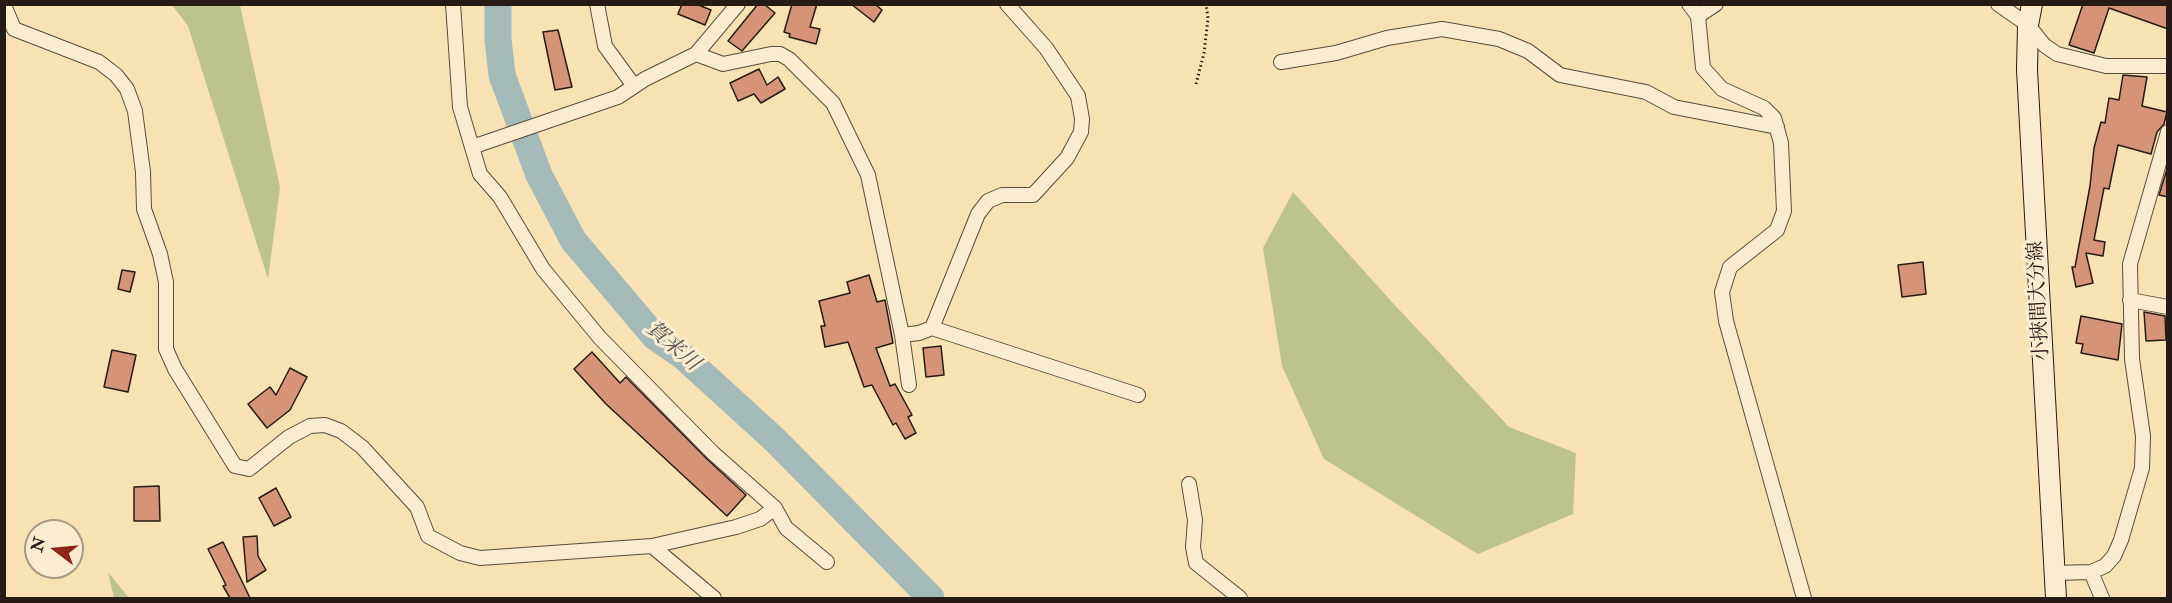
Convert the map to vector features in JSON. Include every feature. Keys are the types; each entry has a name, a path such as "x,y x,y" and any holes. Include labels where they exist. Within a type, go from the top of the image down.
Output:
{"main road":[{"name":"小挾間大分線","path":"2032,4 2028,25 2028,92 2056,598"}],"street":[{"path":"453,4 459,106 480,174 500,197 543,269 593,329 713,453 775,508 786,528 827,562"},
{"path":"597,4 605,46 634,86"},
{"path":"472,147 618,97 634,86 696,54 738,4"},
{"path":"932,328 978,214 988,201 1002,195 1033,195 1067,158 1081,132 1082,119 1078,96 1046,48 1007,4"},
{"path":"1689,4 1698,16 1703,68 1722,89 1764,108 1774,118 1781,143 1784,211 1777,230 1730,267 1722,292 1726,321 1804,598"},
{"path":"1698,16 1716,4"},
{"path":"1998,4 2028,25 2044,45 2057,54 2106,66 2168,66"},
{"path":"4,5 15,29 99,62 116,75 127,89 135,111 141,151 144,209 160,254 166,282 166,350 175,369 235,466 249,469 289,437 310,426 325,425 340,431 362,447 417,507 428,536 460,553 480,558 652,546 744,524 760,519 775,508"},
{"path":"1281,62 1336,53 1387,38 1442,29 1499,39 1528,51 1560,75 1646,92 1674,107 1777,127"},
{"path":"696,54 723,64 780,54 789,59 833,103 867,175 902,334 909,386"},
{"path":"2054,573 2091,572 2104,566 2114,556 2121,540 2142,468 2143,436 2132,359 2130,264 2168,132"},
{"path":"2130,300 2168,308"},
{"path":"902,334 920,333 932,328 1138,395"},
{"path":"1189,484 1195,520 1193,548 1196,563 1240,598"},
{"path":"652,546 714,598"},
{"path":"2091,572 2102,598"}],"path":[{"path":"1196,84 1204,53 1208,18 1206,4"}],"green space":[{"path":"172,5 240,5 280,187 268,279 188,26"},
{"path":"1293,192 1509,427 1576,453 1573,514 1478,554 1324,459 1282,366 1263,248"},
{"path":"108,572 129,598 114,598"}],"building":[{"path":"682,4 696,4 711,10 705,25 678,14"},
{"path":"758,4 764,4 775,13 742,51 728,41"},
{"path":"792,4 817,4 810,27 820,29 816,44 789,37 790,34 784,32"},
{"path":"851,4 875,4 882,10 874,22"},
{"path":"2083,4 2168,4 2168,29 2109,8 2094,53 2069,45"},
{"path":"558,30 572,87 555,90 543,32"},
{"path":"759,69 767,85 778,77 785,89 761,103 754,94 738,101 730,83"},
{"path":"2123,75 2147,77 2142,106 2167,112 2164,124 2157,132 2151,154 2118,145 2109,189 2104,188 2094,240 2105,242 2103,256 2086,253 2093,283 2076,287 2072,267 2075,267 2090,186 2094,148 2101,122 2105,123 2109,98 2119,100"},
{"path":"2168,166 2168,197 2159,195"},
{"path":"1923,262 1926,294 1902,297 1898,265"},
{"path":"122,270 135,272 130,292 118,289"},
{"path":"869,275 877,302 885,300 893,343 876,348 890,386 895,384 912,415 908,417 916,433 905,439 896,423 893,425 872,385 864,387 848,342 825,347 821,326 825,326 819,301 850,293 847,282"},
{"path":"2144,312 2165,316 2166,340 2146,341"},
{"path":"2081,316 2122,324 2118,360 2081,353 2083,344 2076,343"},
{"path":"941,346 944,375 926,377 923,348"},
{"path":"112,350 136,355 128,392 104,387"},
{"path":"592,352 620,383 626,377 746,495 727,516 606,404 574,369"},
{"path":"290,368 307,377 290,410 267,428 248,404 270,387 276,395"},
{"path":"159,486 160,521 134,521 134,487"},
{"path":"276,488 291,517 274,526 259,498"},
{"path":"257,536 258,556 266,570 247,582 243,537"},
{"path":"223,542 250,598 230,598 223,586 226,585 208,549"}],"waterway":[{"name":"賀来川","path":"498,4 498,39 502,75 539,175 573,240 655,337 684,357 775,440 931,598"}]}
